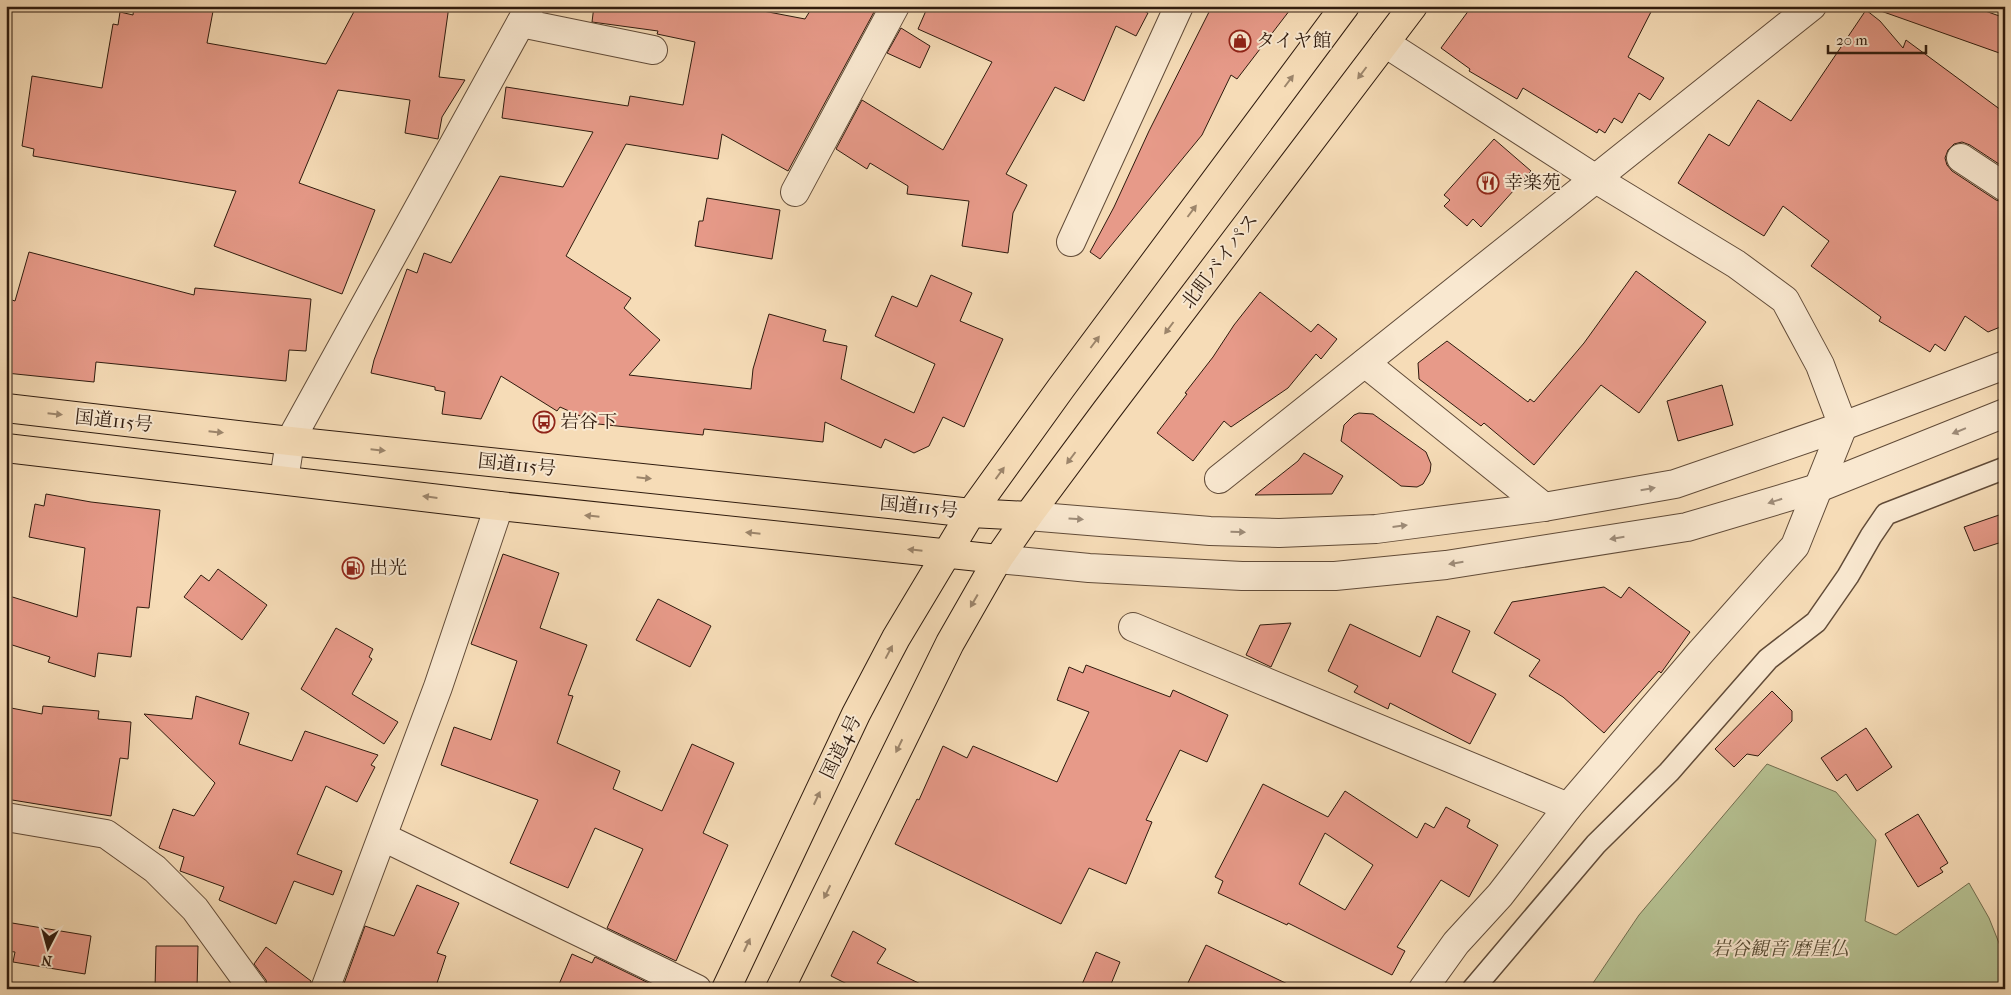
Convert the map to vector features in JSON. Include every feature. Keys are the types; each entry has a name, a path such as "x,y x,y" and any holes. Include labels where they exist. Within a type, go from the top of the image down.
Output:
{"highway":[{"name":"北町バイパス","path":"1028,516 1413,6"},
{"path":"971,513 1061,388 1344,7"},
{"name":"国道115号","path":"6,408 971,513 1028,516"},
{"name":"国道115号","path":"6,448 499,506 998,559"},
{"name":"国道4号","path":"726,989 856,714 896,638 971,513"},
{"path":"780,989 950,643 998,559 1028,516"}],"street":[{"path":"795,192 895,6"},
{"path":"1071,242 1179,6"},
{"path":"1218,478 1596,179 1797,11"},
{"path":"284,480 290,440 525,15 653,50"},
{"path":"1385,43 1596,179 1736,264 1785,300 1820,365 1843,426 1795,546 1568,807 1500,895 1456,943 1423,989"},
{"path":"1962,158 2005,187"},
{"path":"1365,363 1544,507"},
{"path":"1028,516 1210,531 1279,533 1376,529 1544,507 1675,484 1843,426 2005,365"},
{"path":"998,559 1089,568 1242,576 1334,576 1446,565 1687,527 1818,488 2005,413"},
{"path":"1473,989 1596,844 1669,772 1768,659 1816,622 1848,576 1886,514 2005,468"},
{"path":"326,989 438,687 499,506"},
{"path":"1133,627 1568,807"},
{"path":"6,817 106,834 156,868 195,909 253,989"},
{"path":"383,837 697,989"}],"green space":[{"name":"岩谷観音 磨崖仏","path":"1767,764 1836,792 1876,840 1865,921 1896,935 1969,883 1989,918 2005,958 2005,989 1589,989 1639,915"}],"building":[{"path":"134,6 214,6 207,43 326,64 357,6 449,6 439,77 465,80 442,117 438,139 405,133 410,100 338,90 299,183 375,210 342,294 214,246 236,191 33,156 34,149 22,146 32,76 102,88 113,24 118,25 120,12 133,15"},
{"path":"594,6 737,6 805,19 813,6 864,6 874,12 788,171 722,134 718,159 626,144 566,256 631,298 624,308 660,340 629,375 751,389 753,369 769,314 826,330 823,341 847,346 841,379 914,413 935,364 875,336 892,296 917,307 931,275 972,293 960,321 1003,339 964,427 943,417 929,446 914,453 885,439 881,448 825,422 823,442 704,429 703,435 598,424 560,407 557,411 501,376 481,419 442,414 445,392 435,390 435,387 371,373 407,269 417,273 424,253 451,263 500,176 563,187 593,132 502,118 506,87 628,106 630,96 683,105 695,42 657,34 658,31 592,22"},
{"path":"928,6 1134,6 1148,13 1136,36 1116,26 1084,101 1055,87 1006,174 1027,185 1013,213 1008,253 962,246 969,201 907,194 908,186 870,163 867,169 836,149 862,100 943,150 992,62 918,29"},
{"path":"1212,6 1293,6 1237,79 1231,75 1202,135 1100,259 1090,252 1114,207 1149,131"},
{"path":"1472,6 1654,6 1628,57 1664,78 1650,100 1639,93 1622,123 1614,118 1605,133 1599,129 1597,133 1523,88 1517,99 1469,71 1470,69 1441,48"},
{"path":"1879,6 1971,6 2005,18 2005,55 1878,10"},
{"path":"1866,10 1880,21 1903,48 1906,40 2005,113 2005,168 1970,145 1962,142 1954,144 1948,150 1945,158 1947,165 1952,171 1996,200 2005,203 2005,325 1988,332 1965,316 1945,351 1935,344 1930,352 1879,321 1881,317 1811,266 1829,241 1783,206 1764,236 1678,183 1709,134 1729,146 1758,100 1791,121"},
{"path":"901,28 930,46 920,68 887,53"},
{"name":"幸楽苑","path":"1494,139 1531,171 1481,227 1473,219 1467,226 1444,206 1450,200 1444,195"},
{"path":"707,198 780,210 772,259 695,246 699,221 703,221"},
{"path":"29,252 194,295 195,288 311,299 306,351 289,350 286,381 96,362 94,382 6,373 6,298 15,301"},
{"path":"1636,271 1706,322 1639,413 1601,385 1534,465 1484,423 1481,426 1419,379 1418,363 1447,341 1528,402 1530,399 1534,402 1584,343"},
{"path":"1260,292 1311,332 1318,324 1337,339 1321,359 1316,354 1288,388 1231,427 1224,421 1193,461 1157,433 1187,394 1185,393 1213,357 1234,325"},
{"path":"1722,385 1733,425 1678,441 1667,401"},
{"path":"1359,413 1373,414 1426,452 1431,464 1430,472 1423,484 1417,487 1401,486 1341,441 1344,425 1354,415"},
{"path":"1304,453 1343,476 1332,494 1255,495 1298,461"},
{"path":"46,494 91,502 160,510 149,608 137,607 131,657 98,653 95,677 48,662 50,657 6,643 6,595 77,617 85,548 29,537 35,504 44,506"},
{"path":"2005,513 2005,541 1974,551 1964,527"},
{"path":"503,554 559,573 540,628 587,645 568,695 573,696 557,743 620,771 613,789 662,811 692,744 734,763 703,833 728,845 676,961 607,928 643,849 595,828 568,888 510,863 538,800 441,765 454,727 491,740 517,661 471,644"},
{"path":"218,569 267,605 242,640 184,597 201,575 209,581"},
{"path":"1604,587 1621,598 1629,587 1690,632 1661,673 1659,671 1604,733 1563,697 1529,676 1540,660 1494,633 1512,602"},
{"path":"658,599 711,626 690,667 636,640"},
{"path":"1437,616 1470,631 1452,672 1496,694 1470,744 1390,703 1388,709 1354,692 1358,686 1328,671 1350,624 1420,657"},
{"path":"1291,623 1271,667 1246,655 1260,625"},
{"path":"336,628 373,649 369,657 372,659 352,694 398,722 384,744 301,689"},
{"path":"1086,665 1170,697 1173,690 1228,715 1207,762 1180,750 1146,820 1152,822 1126,884 1089,868 1061,924 895,844 917,799 919,800 943,746 967,758 973,746 1057,782 1089,712 1057,700 1069,667 1083,673"},
{"path":"1772,691 1792,711 1792,721 1758,756 1747,754 1734,767 1715,749"},
{"path":"196,696 249,713 239,744 292,761 305,731 378,755 371,765 375,767 357,802 326,786 297,854 342,871 333,895 294,881 276,924 219,900 224,887 180,871 184,857 159,848 173,809 194,816 215,783 144,714 192,719"},
{"path":"43,706 99,711 98,719 131,722 128,759 120,758 111,816 6,799 6,707 42,714"},
{"path":"1866,728 1892,767 1857,791 1846,774 1837,781 1821,758"},
{"path":"1263,784 1328,817 1345,791 1417,838 1425,823 1434,828 1446,807 1470,820 1467,827 1498,845 1469,897 1441,880 1397,947 1405,951 1392,975 1288,923 1287,925 1218,893 1223,881 1215,877","holes":["1325,833 1373,865 1345,910 1299,884"]},
{"path":"1918,814 1948,863 1940,868 1943,872 1918,887 1885,834"},
{"path":"417,885 459,903 437,953 446,956 435,989 342,989 365,926 394,936"},
{"path":"6,922 91,936 85,974 13,962 15,952 6,951"},
{"path":"853,931 886,949 877,963 931,989 857,989 831,976"},
{"path":"1206,945 1298,989 1185,989"},
{"path":"156,946 198,946 197,989 155,989"},
{"path":"266,947 311,981 310,989 268,989 266,980 254,964"},
{"path":"1096,952 1120,962 1109,989 1080,989"},
{"path":"572,954 592,963 595,957 661,989 557,989"}],"place":[{"name":"タイヤ館","path":"1240,41"},
{"name":"幸楽苑","path":"1488,183"},
{"name":"岩谷下","path":"544,422"},
{"name":"出光","path":"353,568"}]}
